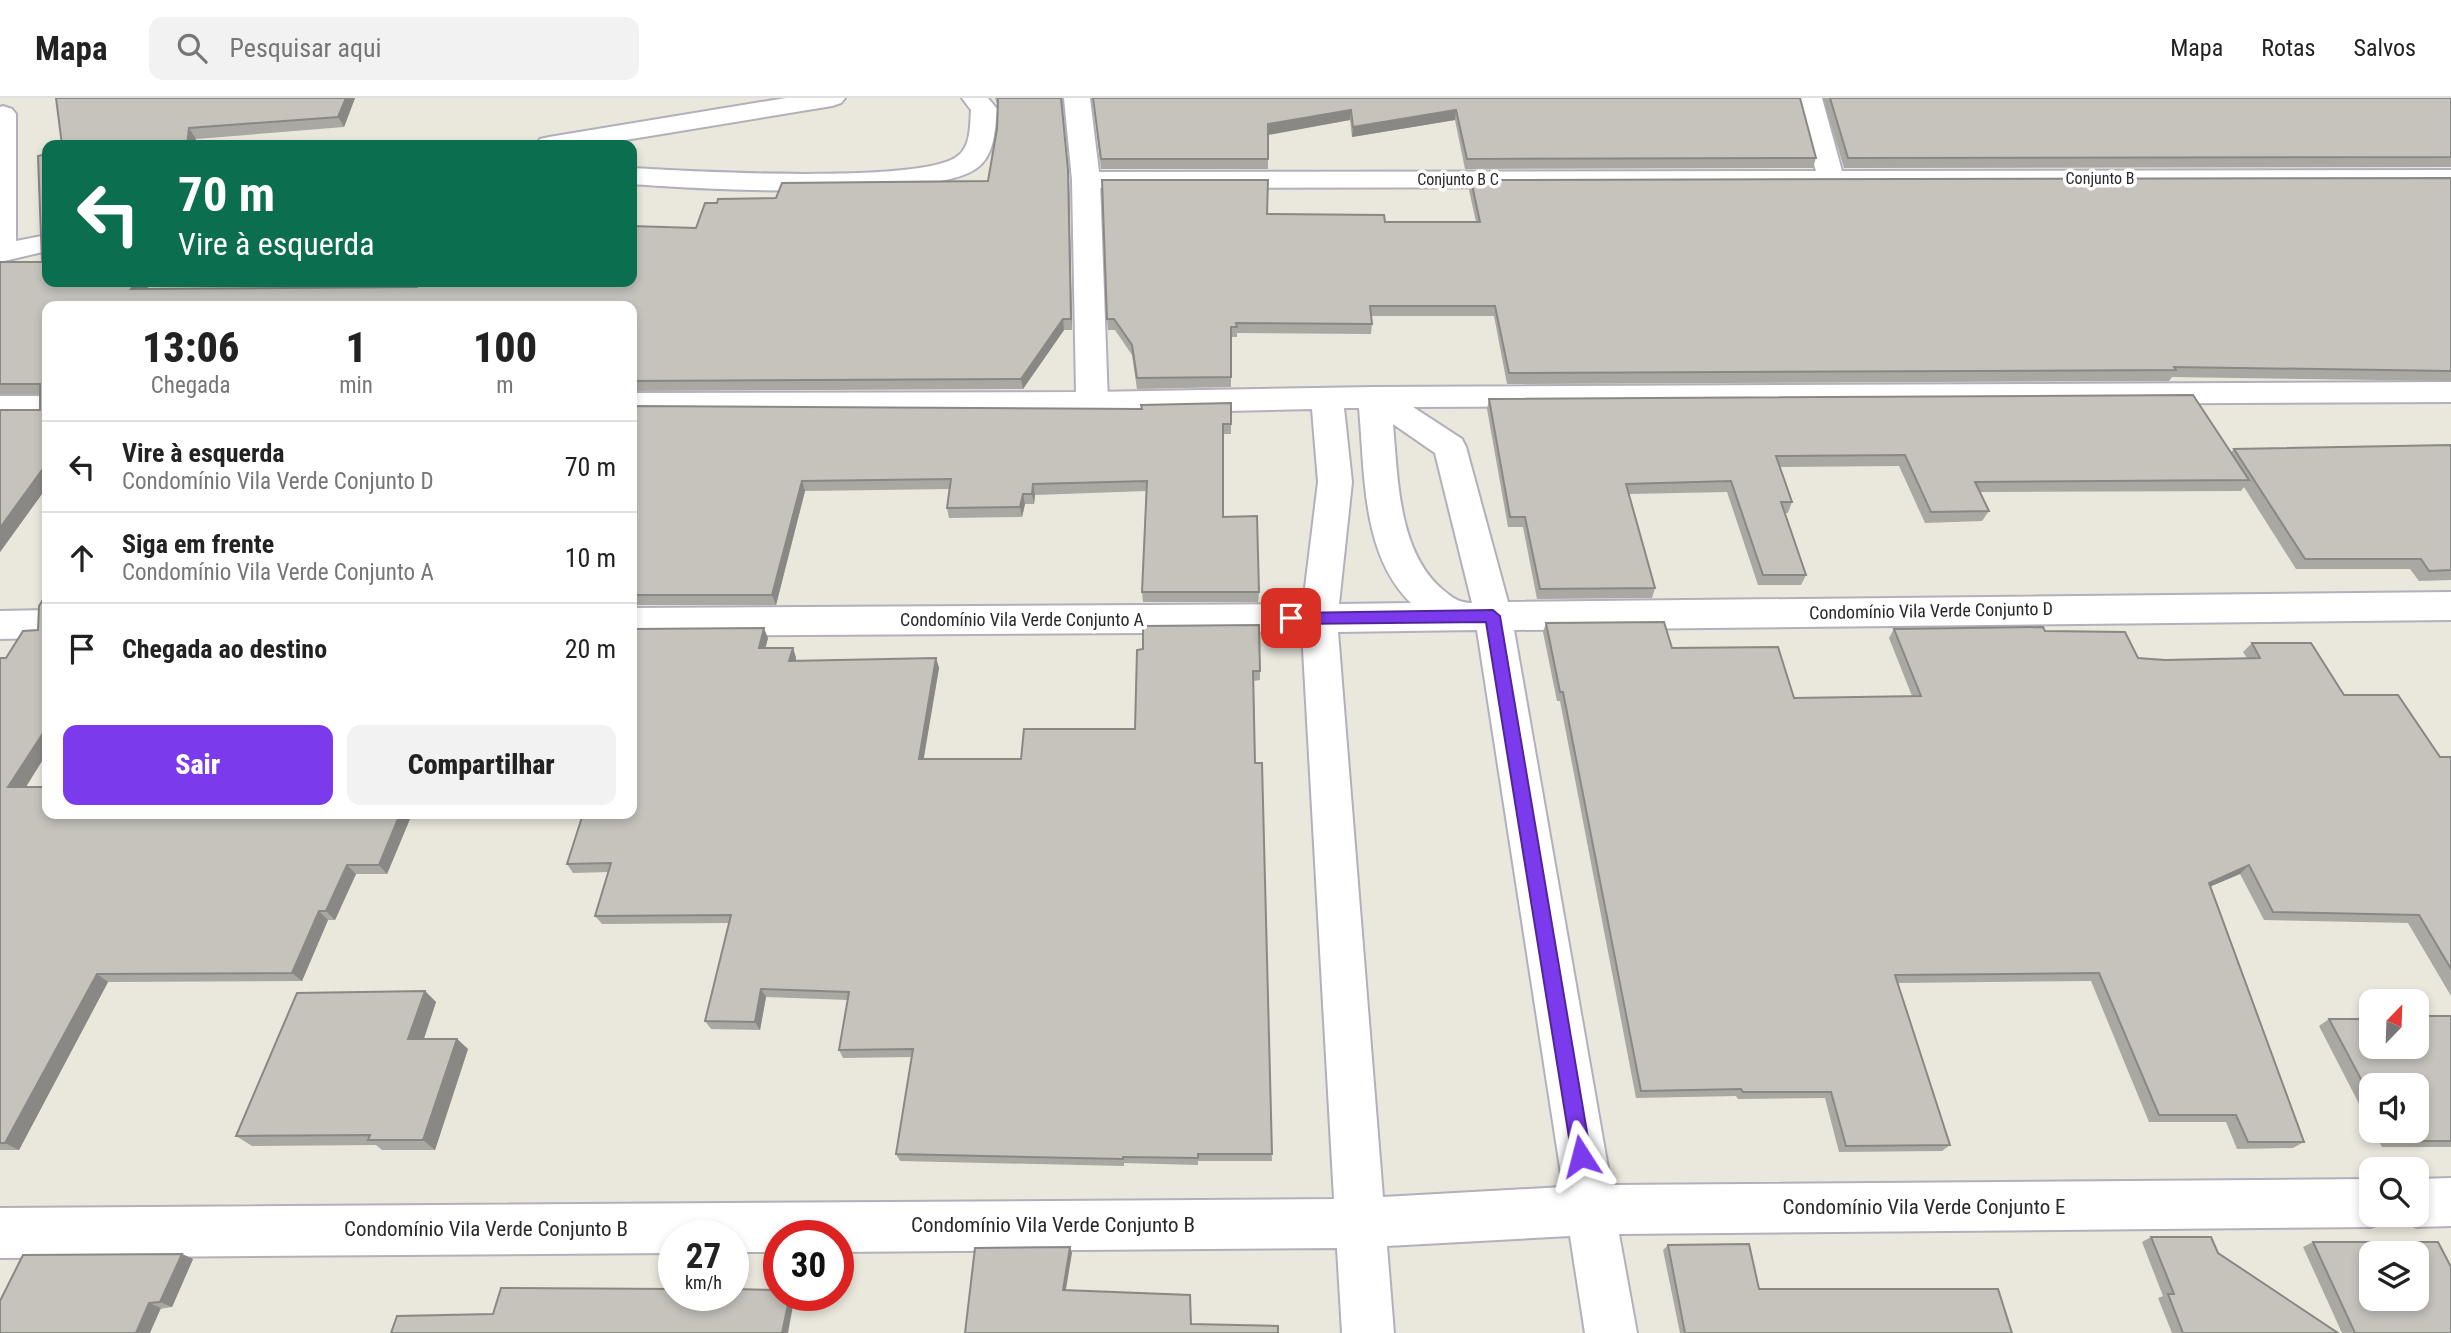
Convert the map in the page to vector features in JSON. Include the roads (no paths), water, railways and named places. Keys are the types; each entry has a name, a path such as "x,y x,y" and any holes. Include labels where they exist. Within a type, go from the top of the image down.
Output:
{"street":[{"path":"579,140 832,98"},
{"path":"637,176 704,181 908,178 943,175 966,165 979,147 984,109 975,98"},
{"path":"1077,98 1086,180 1092,403"},
{"path":"1809,98 1831,178"},
{"path":"3,114 1,253 42,244"},
{"name":"Conjunto B C","path":"1086,180 1831,178"},
{"name":"Conjunto B","path":"1831,178 2451,178"},
{"path":"637,404 1092,403 1374,397 2451,392"},
{"path":"1374,397 1383,484 1396,549 1407,574 1472,616"},
{"path":"1374,397 1450,447 1472,616 1590,1210 1611,1333"},
{"path":"1327,398 1335,482 1319,618 1368,1333"},
{"path":"0,407 42,407"},
{"name":"Condomínio Vila Verde Conjunto D","path":"1412,617 2451,606"},
{"name":"Condomínio Vila Verde Conjunto A","path":"637,622 1412,617"},
{"path":"0,625 42,625"},
{"path":"2429,1203 2451,1202"},
{"name":"Condomínio Vila Verde Conjunto E","path":"1476,1216 1590,1210 2359,1203"},
{"name":"Condomínio Vila Verde Conjunto B","path":"0,1233 1362,1223 1476,1216"}]}
